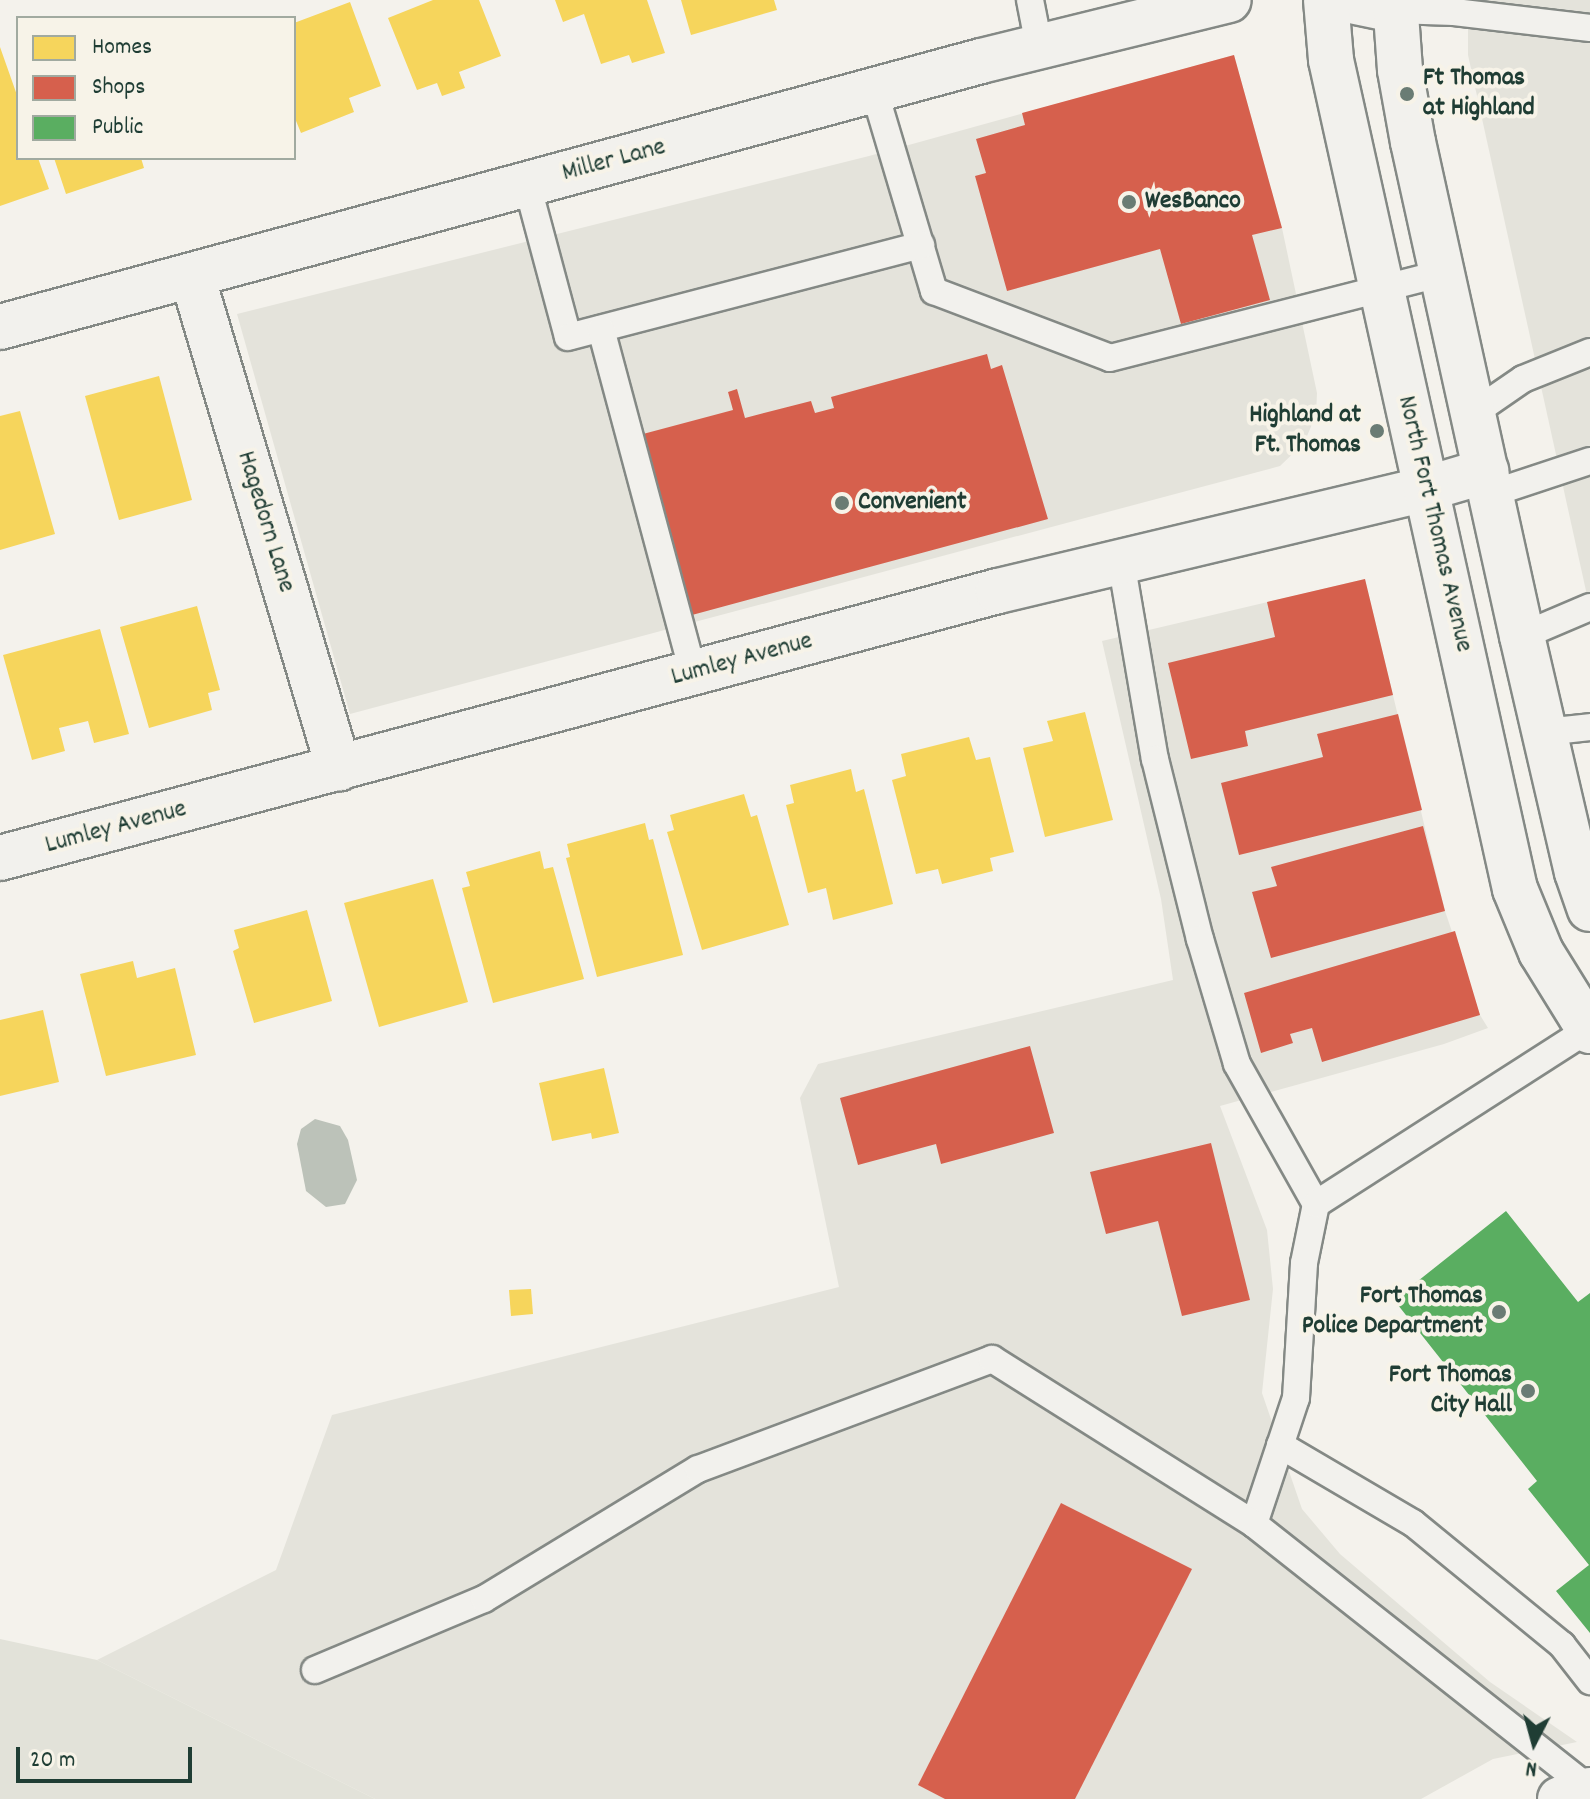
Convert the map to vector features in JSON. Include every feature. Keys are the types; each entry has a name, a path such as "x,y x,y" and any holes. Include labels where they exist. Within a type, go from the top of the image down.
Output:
{"street":[{"name":"Miller Lane","path":"0,327 1039,46 1229,0"},
{"name":"North Fort Thomas Avenue","path":"1326,0 1331,60 1515,889 1541,952 1590,1030"},
{"path":"1346,0 1394,5 1413,142 1522,636 1586,883"},
{"name":"Hagedorn Lane","path":"192,276 339,769"},
{"name":"Lumley Avenue","path":"0,858 1121,561 1425,489 1488,482"},
{"path":"1560,1799 1590,1789"}],"lane":[{"path":"1030,0 1039,46"},
{"path":"1394,5 1590,28"},
{"path":"874,90 934,291 1110,358 1443,273"},
{"path":"527,184 568,337 921,245"},
{"path":"601,329 693,673"},
{"path":"1475,412 1523,379 1590,352"},
{"path":"1488,482 1590,461"},
{"path":"1121,561 1155,759 1200,939 1237,1064 1316,1204 1304,1263 1296,1398 1254,1524"},
{"path":"1522,636 1590,607"},
{"path":"1545,732 1590,727"},
{"path":"1316,1204 1590,1030"},
{"path":"315,1670 484,1599 698,1469 992,1359 1254,1524 1590,1789"},
{"path":"1280,1445 1413,1523 1562,1645 1590,1681"}],"shaded area":[{"path":"1468,0 1590,0 1590,609 1468,55"},
{"path":"1234,55 1282,228 1317,393 1316,415 1304,443 1280,466 350,714 237,314 869,156"},
{"path":"1365,579 1445,911 1480,1015 1488,1028 1444,1044 1220,1106 1267,1230 1273,1289 1262,1393 1302,1509 1340,1554 1490,1682 1577,1742 1493,1759 1421,1799 375,1799 97,1660 276,1570 332,1415 839,1287 800,1098 818,1064 1173,980 1161,899 1102,641"},
{"path":"315,1119 340,1126 348,1140 357,1180 345,1204 326,1207 306,1191 297,1144 301,1129"},
{"path":"0,1639 97,1660 375,1799 0,1799"}],"building: Homes":[{"path":"433,0 479,0 501,56 459,72 465,88 442,96 437,83 417,90 388,18"},
{"path":"555,0 647,0 665,53 632,63 629,55 601,64 584,14 563,22"},
{"path":"681,0 774,0 777,10 691,35"},
{"path":"350,2 381,86 349,98 354,112 301,133 296,121 296,22"},
{"path":"0,47 16,92 16,160 39,160 49,189 0,206"},
{"path":"55,160 142,160 144,168 66,194"},
{"path":"159,376 192,500 119,520 85,396"},
{"path":"20,411 55,534 0,550 0,416"},
{"path":"197,606 220,690 208,693 212,710 149,728 120,627"},
{"path":"100,629 129,734 94,743 88,721 59,728 65,751 32,760 3,655"},
{"path":"1085,712 1113,820 1045,837 1023,748 1053,741 1047,721"},
{"path":"969,737 976,760 990,757 1014,852 990,858 993,871 942,884 938,869 916,874 892,780 906,776 901,754"},
{"path":"851,769 856,792 864,789 893,904 833,920 826,888 808,893 786,805 794,803 790,785"},
{"path":"744,794 751,817 757,815 789,925 702,950 667,832 674,830 670,815"},
{"path":"645,823 649,840 653,839 683,955 597,977 566,858 570,857 567,844"},
{"path":"540,851 544,869 553,867 584,979 493,1003 462,888 470,886 466,872"},
{"path":"433,879 468,1002 379,1027 344,903"},
{"path":"307,910 332,1001 254,1023 233,951 239,948 234,930"},
{"path":"133,961 137,978 175,968 196,1055 106,1076 80,974"},
{"path":"43,1010 59,1082 0,1096 0,1020"},
{"path":"604,1068 619,1133 592,1139 591,1133 552,1141 539,1083"},
{"path":"531,1289 533,1314 511,1316 509,1290"}],"building: Shops":[{"name":"WesBanco","path":"1234,55 1282,228 1252,235 1270,300 1181,324 1160,249 1007,291 975,176 986,173 976,139 1025,125 1022,113"},
{"path":"987,354 991,369 1002,365 1048,519 692,615 643,434 733,410 728,392 737,389 745,418 811,401 815,413 834,408 831,397"},
{"path":"1365,579 1393,695 1245,731 1248,746 1191,759 1168,663 1275,637 1267,602"},
{"path":"1398,714 1422,810 1239,855 1221,783 1323,757 1317,734"},
{"path":"1423,826 1445,911 1271,958 1252,892 1277,886 1271,867"},
{"path":"1455,931 1480,1015 1322,1062 1312,1028 1290,1034 1293,1043 1261,1053 1244,993"},
{"path":"1030,1046 1054,1133 941,1164 936,1144 858,1165 840,1098"},
{"path":"1211,1143 1250,1300 1182,1316 1158,1221 1106,1234 1090,1172"},
{"path":"1061,1503 1192,1569 1075,1799 945,1799 918,1785"}],"building: Public":[{"name":"Fort Thomas City Hall","path":"1506,1211 1578,1302 1590,1293 1590,1633 1556,1591 1589,1565 1528,1489 1537,1481 1394,1300"}],"place":[{"name":"Ft Thomas at Highland","path":"1407,94"},
{"name":"WesBanco","path":"1129,202"},
{"name":"Highland at Ft. Thomas","path":"1377,431"},
{"name":"Convenient","path":"842,503"},
{"name":"Fort Thomas Police Department","path":"1499,1312"},
{"name":"Fort Thomas City Hall","path":"1528,1391"}]}
